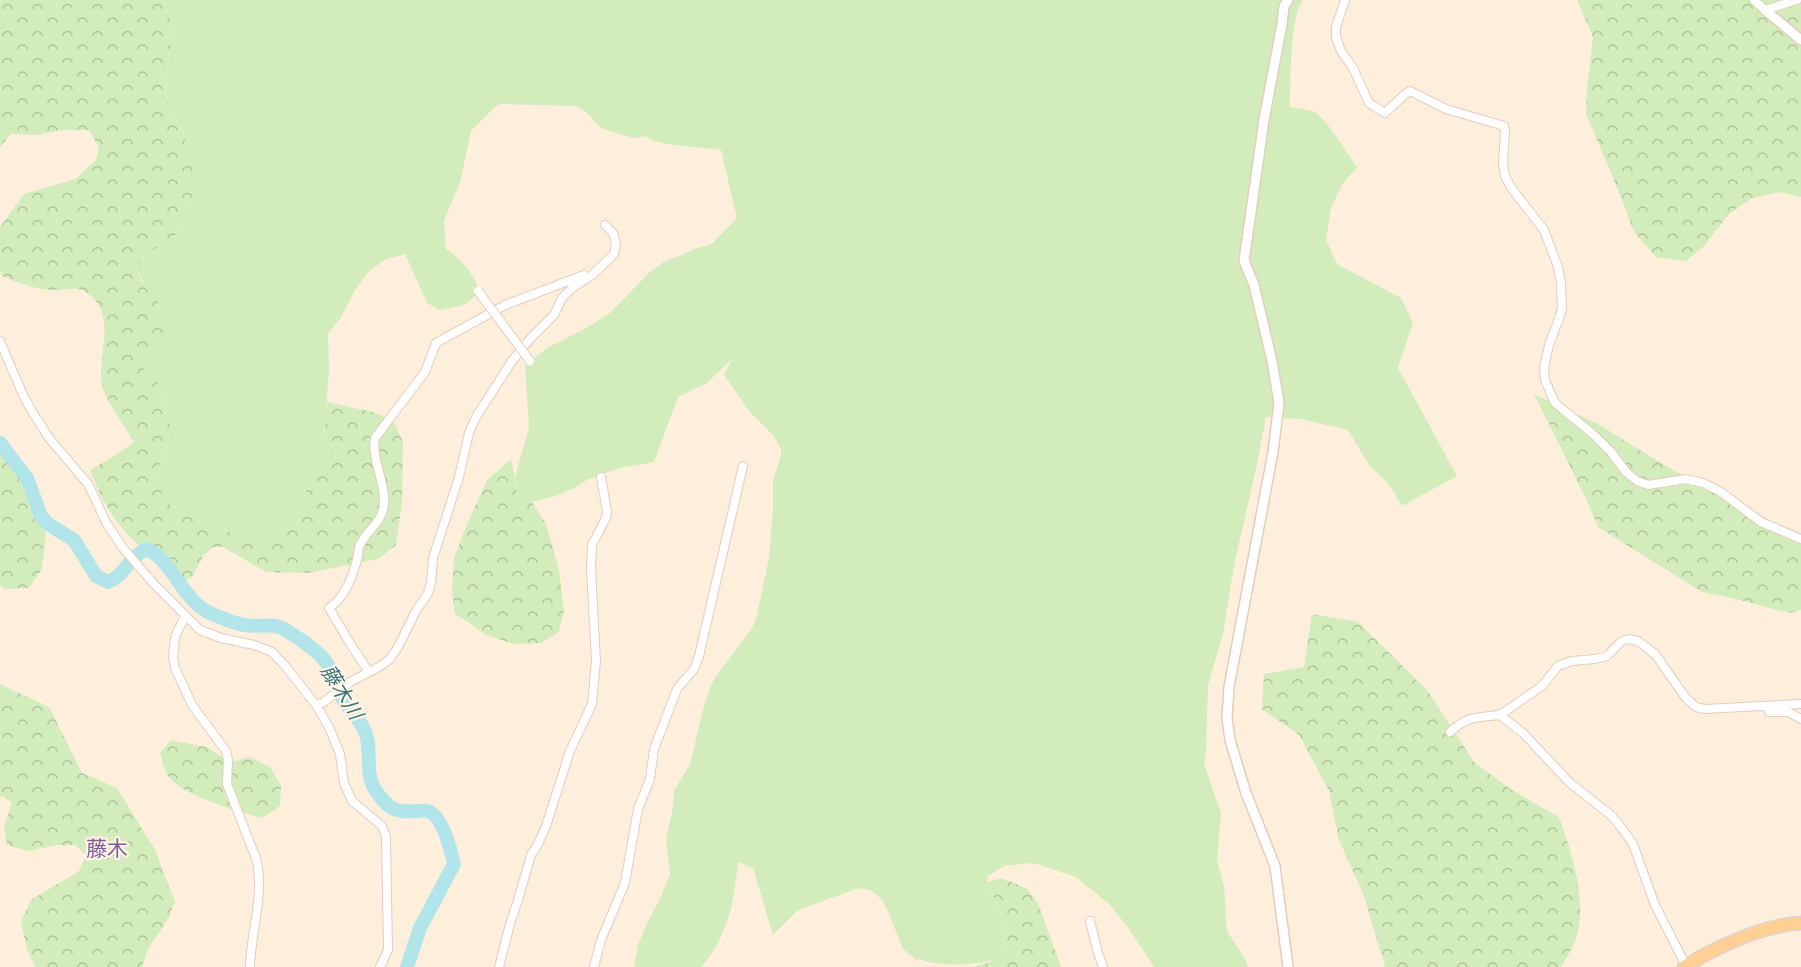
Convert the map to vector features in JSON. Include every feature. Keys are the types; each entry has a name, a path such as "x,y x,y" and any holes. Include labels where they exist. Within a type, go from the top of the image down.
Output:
{"main road":[{"path":"1685,967 1712,951 1769,928 1789,923 1801,923"}],"street":[{"path":"1288,0 1284,6 1264,120 1244,261 1254,285 1272,361 1279,403 1273,452 1229,687 1227,718 1230,740 1246,793 1275,866 1288,967"},
{"path":"1345,0 1336,27 1336,37 1369,104 1385,113 1410,92 1446,109 1504,126 1505,176 1512,189 1544,230 1562,283 1562,308 1549,345 1544,368 1545,380 1558,406 1594,435 1626,472 1637,481 1648,485 1686,479 1702,483 1722,492 1761,522 1801,539"},
{"path":"1754,0 1801,40"},
{"path":"1765,10 1797,0"},
{"path":"316,705 389,660 397,649 428,593 431,584 432,558 459,477 469,433 476,417 512,361 554,315 562,298 614,254 616,244 613,233 605,225"},
{"path":"369,672 329,608 339,600 347,588 359,547 383,514 383,488 374,446 375,438 425,372 436,343 505,305 596,271"},
{"path":"478,291 530,361"},
{"path":"0,341 33,413 49,438 88,484 107,524 123,548 200,630 210,635 254,645 272,652 316,705 329,727 340,754 344,783 352,801 382,826 386,837 388,950 380,967"},
{"path":"594,967 601,940 625,883 638,809 650,779 654,749 677,689 694,669 699,656 743,466"},
{"path":"500,967 510,924 531,855 546,826 570,751 592,704 596,661 591,569 592,545 606,518 607,511 601,477"},
{"path":"185,616 175,637 173,657 175,668 192,705 225,751 228,760 227,784 260,874 260,892 250,967"},
{"path":"1450,732 1460,723 1473,717 1500,715 1542,686 1558,666 1572,661 1607,656 1622,641 1629,639 1638,641 1655,654 1686,698 1696,707 1705,709 1801,704"},
{"path":"1766,706 1769,712 1788,712 1801,719"},
{"path":"1500,715 1524,734 1569,782 1612,816 1620,826 1633,844 1654,905 1685,967"},
{"path":"1090,921 1103,967"}],"green space":[{"path":"0,0 163,0 170,18 172,31 165,92 192,154 192,197 180,232 146,255 136,266 141,280 165,316 168,334 144,368 142,375 153,378 167,393 163,409 170,423 168,444 158,475 163,499 180,512 200,512 234,534 245,538 266,538 287,529 302,507 306,491 316,473 331,464 336,457 334,448 325,442 324,438 327,402 373,412 393,420 403,442 402,503 396,545 378,559 308,573 266,572 223,547 213,547 203,556 192,577 183,582 140,548 114,517 101,496 90,470 134,442 102,386 104,320 101,309 94,299 82,290 48,290 21,284 2,276 0,269 0,227 24,194 75,179 96,160 99,148 89,130 62,130 37,135 11,134 0,147"},
{"path":"163,0 1303,0 1298,8 1293,35 1290,107 1318,114 1357,167 1342,185 1331,208 1326,240 1337,264 1401,298 1413,323 1398,368 1457,476 1402,506 1388,483 1369,465 1348,430 1301,419 1266,417 1234,565 1223,634 1208,685 1204,764 1221,813 1217,860 1224,886 1227,931 1248,967 1154,967 1127,926 1108,903 1076,877 1033,863 1004,866 988,876 987,882 1007,932 1001,958 981,963 960,964 917,960 903,949 881,899 872,891 859,888 798,910 773,935 753,868 739,862 727,921 717,945 701,967 634,967 638,945 670,874 666,840 674,791 690,764 712,683 751,630 756,619 769,558 773,481 781,449 774,436 749,411 724,375 733,358 707,383 678,397 654,462 619,468 587,480 556,496 532,502 517,492 515,477 529,428 525,365 547,348 610,313 649,273 662,263 712,244 737,218 721,150 669,144 646,136 633,138 601,128 585,111 574,106 500,104 496,106 471,131 460,182 444,221 446,249 467,268 480,292 464,305 440,310 427,303 405,254 386,259 368,272 355,290 340,319 328,333 329,370 324,438 325,442 334,448 336,457 331,464 316,473 306,491 302,507 287,529 266,538 245,538 224,529 200,512 181,512 163,499 158,475 168,444 170,423 163,409 167,393 141,375 165,316 136,266 146,255 180,232 192,197 192,154 165,92 172,31"},
{"path":"1577,0 1801,0 1801,197 1780,192 1752,198 1729,214 1704,246 1686,261 1656,257 1634,232 1586,114 1593,37"},
{"path":"1534,394 1598,424 1671,469 1743,504 1795,535 1801,540 1801,610 1789,613 1702,592 1598,527"},
{"path":"0,453 15,458 46,534 42,569 29,588 4,589 0,585"},
{"path":"511,459 517,492 532,502 546,524 559,570 564,611 559,632 541,643 513,644 484,634 455,614 452,591 454,558 487,480"},
{"path":"1312,614 1358,622 1427,690 1474,762 1512,790 1559,817 1569,846 1580,895 1579,927 1575,942 1561,967 1385,967 1364,896 1339,840 1329,791 1299,735 1262,709 1264,674 1304,667"},
{"path":"0,684 49,707 82,773 117,788 155,850 175,902 168,919 148,949 142,967 35,967 27,950 21,921 31,900 79,871 86,855 75,845 57,845 28,851 7,845 4,825 12,803 3,796 0,797"},
{"path":"171,740 206,747 231,762 250,757 271,768 281,786 280,806 262,818 198,797 176,784 168,776 160,753"},
{"path":"1001,878 1026,888 1038,903 1061,967 962,967 978,966 1001,958 1007,932 987,882"}],"waterway":[{"name":"藤木川","path":"0,443 27,478 41,516 48,524 74,540 96,576 108,582 114,579 135,557 147,549 163,562 190,597 206,611 244,625 279,627 309,646 326,662 343,700 366,733 371,779 376,791 393,808 403,811 427,811 435,815 443,828 451,851 454,864 420,928 407,967"}],"district":[{"name":"藤木","path":"107,849"}]}
